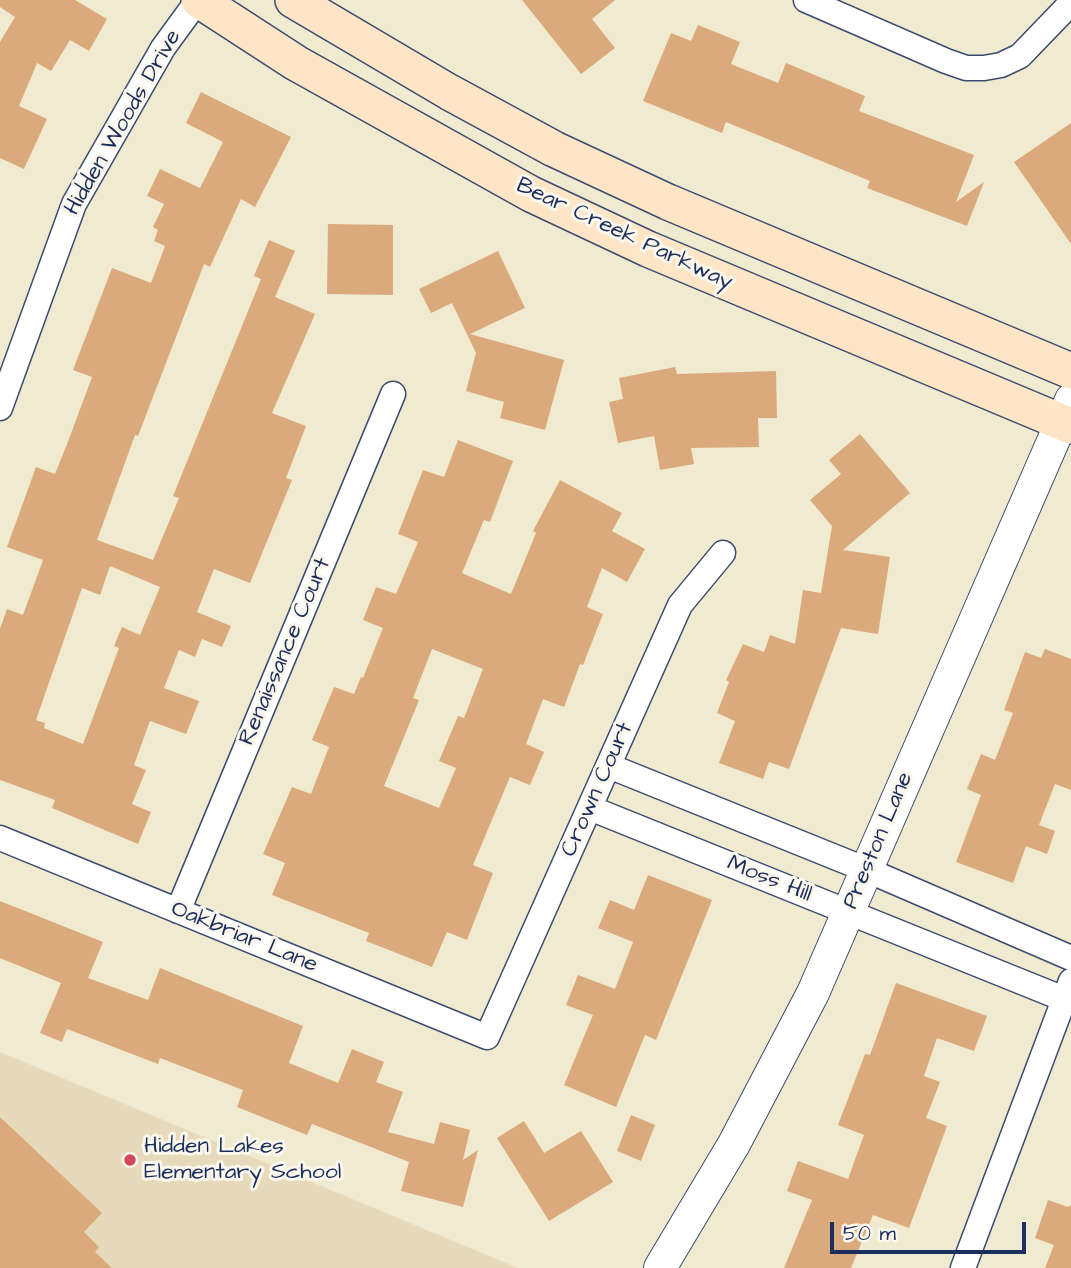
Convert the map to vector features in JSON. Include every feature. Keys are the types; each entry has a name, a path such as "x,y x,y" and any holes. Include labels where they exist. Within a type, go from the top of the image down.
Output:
{"main road":[{"name":"Bear Creek Parkway","path":"198,0 296,63 531,194 648,249 1068,416"},
{"path":"293,0 449,92 554,149 668,202 1071,371"}],"street":[{"name":"Hidden Woods Drive","path":"0,408 74,204 163,48 198,0"},
{"path":"806,0 966,68 1001,65 1020,56 1071,4"},
{"name":"Renaissance Court","path":"178,911 393,394"},
{"name":"Preston Lane","path":"660,1268 734,1144 813,993 1068,416"},
{"name":"Crown Court","path":"487,1037 680,605 723,553"},
{"name":"Moss Hill","path":"609,766 866,870 1071,958"},
{"name":"Moss Hill","path":"590,808 848,912 1068,990"},
{"name":"Oakbriar Lane","path":"0,838 487,1037"},
{"path":"963,1268 1068,990"}],"shaded area":[{"name":"Hidden Lakes Elementary School","path":"0,1052 518,1268 0,1268"}],"building":[{"path":"0,0 75,0 107,19 89,51 70,40 51,71 37,63 19,106 47,119 24,169 0,158 0,42 15,17 0,7"},
{"path":"522,0 615,0 592,19 615,48 581,74"},
{"path":"698,25 740,42 731,64 778,83 786,63 865,96 859,111 974,155 956,202 984,182 967,226 867,188 870,181 726,122 722,133 643,101 671,33 691,41"},
{"path":"201,92 291,137 255,207 241,199 210,267 204,264 138,436 135,435 97,540 153,560 179,498 173,496 261,279 254,276 269,240 295,251 275,297 315,314 272,413 306,426 286,478 292,480 250,583 214,569 197,612 231,626 222,647 202,639 195,657 179,650 164,688 199,701 186,734 150,721 134,765 146,770 132,804 151,812 138,844 52,808 55,800 0,780 0,629 7,609 23,615 43,560 7,547 36,467 55,474 69,439 92,377 73,370 112,268 151,283 165,246 154,241 158,230 153,227 164,204 147,196 160,169 200,188 223,142 186,123","holes":["110,566 160,587 140,635 122,627 114,646 119,648 83,744 44,728 45,723 36,720 82,588 100,595"]},
{"path":"1071,123 1071,244 1014,162"},
{"path":"328,224 393,225 393,295 327,294"},
{"path":"498,251 525,308 470,334 564,360 545,430 500,418 504,402 466,391 476,353 452,303 431,313 419,289"},
{"path":"675,367 677,374 776,371 777,418 758,418 759,447 691,448 694,464 660,470 654,436 618,443 609,402 623,399 619,378"},
{"path":"860,434 910,493 843,550 890,557 878,634 841,628 789,769 769,762 763,779 719,763 735,721 717,713 729,682 726,680 743,644 764,652 770,635 795,644 803,590 821,593 832,526 810,500 841,474 829,460"},
{"path":"458,440 513,461 490,522 484,520 462,573 511,594 536,533 533,531 560,480 622,513 612,531 645,549 627,582 602,568 587,607 603,614 583,665 580,664 564,707 543,699 526,744 544,752 530,785 510,777 473,865 493,873 467,940 447,932 432,967 366,941 369,933 272,895 285,863 263,854 292,787 311,794 329,747 312,740 334,687 354,694 361,677 363,678 383,628 363,620 376,587 396,594 418,542 398,534 423,470 444,477","holes":["432,649 483,669 464,718 458,716 439,761 456,768 439,808 384,786 419,700 413,698"]},
{"path":"1045,649 1071,659 1071,790 1055,784 1039,825 1055,831 1047,854 1026,846 1013,883 956,862 981,795 967,789 981,754 995,760 1013,713 1004,710 1025,652 1041,658"},
{"path":"648,875 712,900 656,1040 645,1035 616,1107 564,1085 593,1015 566,1005 578,975 615,989 633,942 598,928 610,900 634,910"},
{"path":"0,901 103,942 88,978 148,1000 160,968 303,1026 289,1063 338,1083 352,1049 384,1062 376,1082 403,1092 388,1132 434,1144 440,1122 470,1130 463,1160 478,1150 463,1207 401,1191 409,1162 312,1124 307,1135 237,1107 243,1090 160,1058 158,1064 67,1029 62,1042 40,1033 61,983 0,958"},
{"path":"896,983 987,1016 974,1051 937,1038 924,1076 940,1082 926,1118 947,1126 909,1228 873,1215 851,1268 784,1268 812,1200 787,1191 798,1161 848,1179 864,1135 838,1125 865,1054 870,1055"},
{"path":"631,1115 655,1125 641,1161 617,1151"},
{"path":"0,1117 102,1213 84,1232 99,1247 95,1252 112,1268 0,1268"},
{"path":"524,1121 544,1153 581,1131 613,1182 549,1221 497,1138"},
{"path":"1048,1200 1068,1207 1071,1205 1071,1268 1045,1268 1054,1245 1035,1238"}],"place":[{"name":"Hidden Lakes Elementary School","path":"130,1160"}]}
